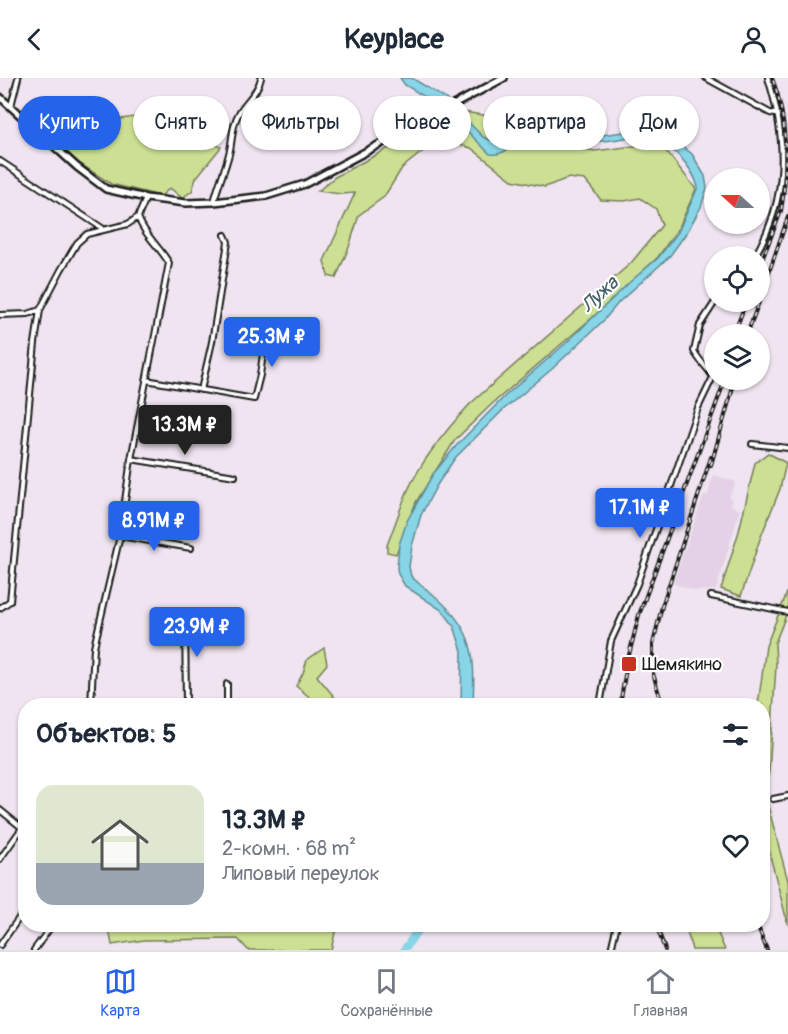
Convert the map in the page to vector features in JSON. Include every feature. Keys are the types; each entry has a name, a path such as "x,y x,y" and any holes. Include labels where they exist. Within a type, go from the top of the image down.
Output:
{"street":[{"path":"11,106 18,78"},
{"path":"214,202 218,182 230,153 232,128 239,112 252,96 261,79 254,78"},
{"path":"0,97 100,185 116,192 146,198 186,203 214,202 272,195 305,184 504,78"},
{"path":"706,78 770,113 780,115"},
{"path":"761,246 771,230 782,193 784,171 780,115 768,78"},
{"path":"0,161 103,228"},
{"path":"0,608 10,601 40,310 77,243 87,234 103,228 128,224 138,217 146,198"},
{"path":"92,698 94,647 120,536 131,459 169,263 141,229 138,217"},
{"path":"201,390 212,342 228,242 225,235"},
{"path":"0,315 28,314 40,310"},
{"path":"601,698 611,641 637,584 698,408 713,377 708,367 700,362 694,351 700,326 709,312"},
{"path":"146,380 254,399 266,333"},
{"path":"752,444 788,448"},
{"path":"131,459 235,476"},
{"path":"120,536 191,548"},
{"path":"711,596 788,612"},
{"path":"184,614 186,698"},
{"path":"227,684 227,698"},
{"path":"773,799 788,796"},
{"path":"0,810 18,824"},
{"path":"0,860 18,837"},
{"path":"0,945 18,919"},
{"path":"34,950 47,932"},
{"path":"611,950 615,932"}],"shaded area":[{"path":"713,475 736,482 729,498 732,500 731,505 740,510 716,590 695,591 673,583 704,495 708,495"}],"green space":[{"path":"471,113 483,115 483,150 595,151 619,148 619,150 662,150 666,151 696,189 679,227 658,257 593,317 492,404 455,440 416,502 396,554 387,552 387,545 404,498 420,468 443,435 470,404 631,263 662,225 656,209 640,198 624,201 601,200 585,180 568,178 545,187 512,180 471,148"},
{"path":"133,117 133,150 219,150 196,178 192,191 182,198 170,188 161,196 111,184 79,163 64,150 121,150 121,119"},
{"path":"385,150 424,150 402,168 384,197 359,215 336,278 328,276 324,261 355,193 318,191 335,177"},
{"path":"768,453 786,463 780,489 741,596 721,589 739,531 755,463"},
{"path":"788,590 788,610 775,643 776,666 770,757 770,698 759,698 766,646"},
{"path":"324,648 327,664 317,676 335,698 311,698 296,686 307,660"},
{"path":"770,813 788,881 788,925 770,856"},
{"path":"110,932 335,932 331,950 248,950 238,939 144,940 112,945"},
{"path":"687,932 717,932 725,950 692,950"}],"water":[{"path":"400,78 412,78 441,96 424,96 405,85"},
{"path":"471,125 483,137 483,147 471,135"},
{"path":"619,133 619,139 607,140 607,134"},
{"path":"486,150 508,150 501,153 490,154"},
{"path":"673,150 687,150 704,174 704,198 687,232 669,257 619,302 604,320 552,369 503,410 455,458 421,515 409,567 411,576 449,609 459,621 470,645 474,672 473,698 461,698 462,651 454,626 443,611 405,586 398,574 399,545 407,521 433,474 456,446 505,396 658,258 678,232 698,187 690,170"}],"waterway":[{"name":"Лужа","path":"404,950 416,932"}],"railway":[{"path":"767,246 781,211 785,178 784,126 772,78"},
{"path":"770,269 788,217"},
{"path":"738,324 742,312"},
{"path":"751,324 755,312"},
{"path":"621,698 639,615 721,390"},
{"path":"711,465 732,390"},
{"path":"660,698 653,673 653,644 662,606 711,457"},
{"path":"659,932 665,950"},
{"path":"760,932 767,950"}],"place":[{"name":"Шемякино","path":"629,664"}]}
